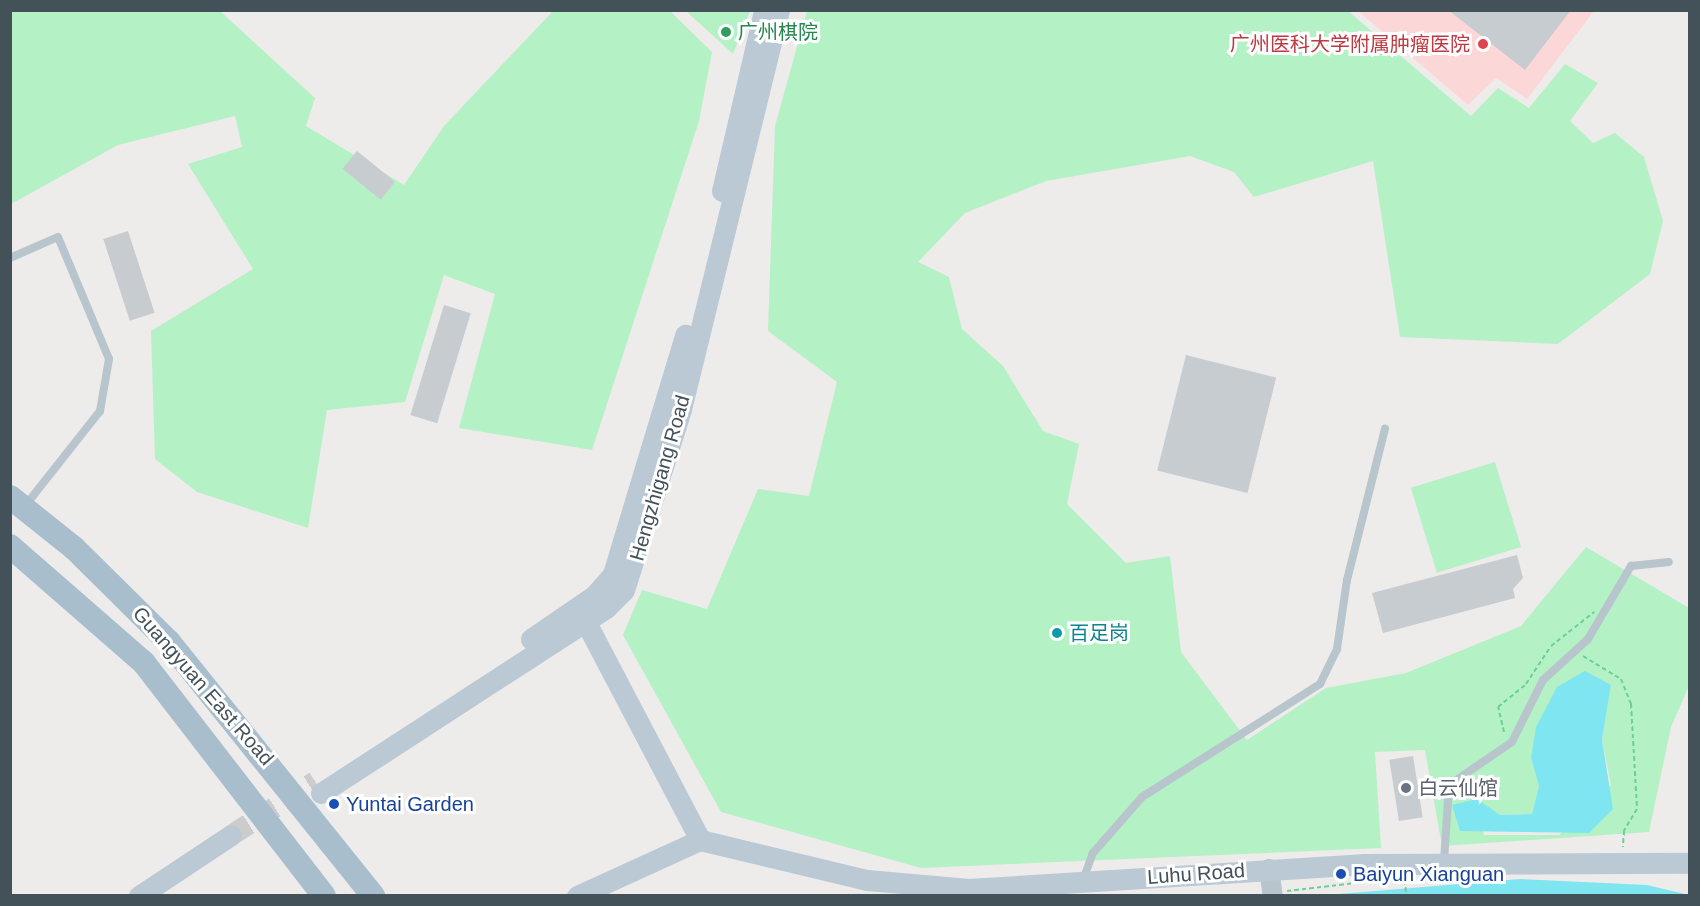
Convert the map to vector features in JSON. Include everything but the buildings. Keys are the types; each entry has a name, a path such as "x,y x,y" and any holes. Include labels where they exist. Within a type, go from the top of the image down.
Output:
{"main road":[{"name":"Hengzhigang Road","path":"582,615 613,574 639,494 708,247 764,10"},
{"name":"Hengzhigang Road","path":"318,787 582,615 617,599 632,573 686,388 779,10"},
{"name":"Guangyuan East Road","path":"17,502 109,580 169,642 373,896"},
{"name":"Guangyuan East Road","path":"10,546 144,663 324,896"},
{"path":"577,896 700,840 582,615"},
{"path":"140,896 236,840 164,896"},
{"name":"Luhu Road","path":"700,840 895,885 969,889 1269,869 1444,862 1622,859 1689,862"}],"street":[{"path":"1269,869 1273,896"}],"lane":[{"path":"10,258 58,237 109,359 100,411 17,502"},
{"path":"1082,881 1093,854 1143,797 1320,684 1337,649 1347,580 1385,429"},
{"path":"1444,862 1448,800 1455,781 1512,742 1543,680 1576,652 1631,567 1669,562"}],"path":[{"path":"1576,652 1621,679 1631,704 1629,754 1636,809 1624,831 1622,859"},
{"path":"1405,879 1406,896"}],"shaded area":[{"name":"广州医科大学附属肿瘤医院","path":"1358,11 1594,11 1527,99 1496,78 1468,105"}],"green space":[{"path":"11,11 220,11 315,98 306,126 404,185 444,126 553,11 670,11 712,52 699,121 592,450 459,428 495,294 444,275 405,402 327,410 308,528 197,492 155,459 151,331 253,269 188,164 242,147 235,116 118,145 11,204"},
{"name":"广州棋院","path":"686,11 750,11 733,54"},
{"path":"807,11 1348,11 1471,116 1498,88 1529,108 1565,64 1598,83 1570,121 1593,143 1615,133 1644,157 1663,221 1650,274 1558,344 1400,337 1373,161 1254,197 1234,172 1190,156 1046,181 965,213 918,262 949,277 962,329 1003,366 1043,431 1079,444 1067,504 1126,563 1170,556 1181,652 1247,740 1326,688 1406,673 1521,626 1586,547 1689,608 1689,686 1671,727 1649,832 1442,846 1425,750 1375,752 1381,848 921,868 721,812 623,635 642,590 707,609 758,489 809,496 837,382 768,331 775,126","holes":["1611,685 1602,740 1611,785 1559,835 1484,835 1477,800 1500,815 1532,814 1539,786 1531,758"]},
{"path":"1495,462 1521,547 1437,573 1411,488"}],"water":[{"path":"1585,671 1611,685 1602,740 1613,809 1589,833 1460,831 1452,805 1477,799 1500,815 1532,814 1539,786 1531,758 1536,727 1557,687"},
{"path":"1520,879 1647,885 1689,895 1327,895"}],"tunnel":[{"path":"231,835 315,781"}],"place":[{"name":"广州棋院","path":"726,32"},
{"name":"广州医科大学附属肿瘤医院","path":"1483,44"},
{"name":"百足岗","path":"1057,633"},
{"name":"白云仙馆","path":"1406,788"},
{"name":"Yuntai Garden","path":"334,804"},
{"name":"Baiyun Xianguan","path":"1341,874"}]}
